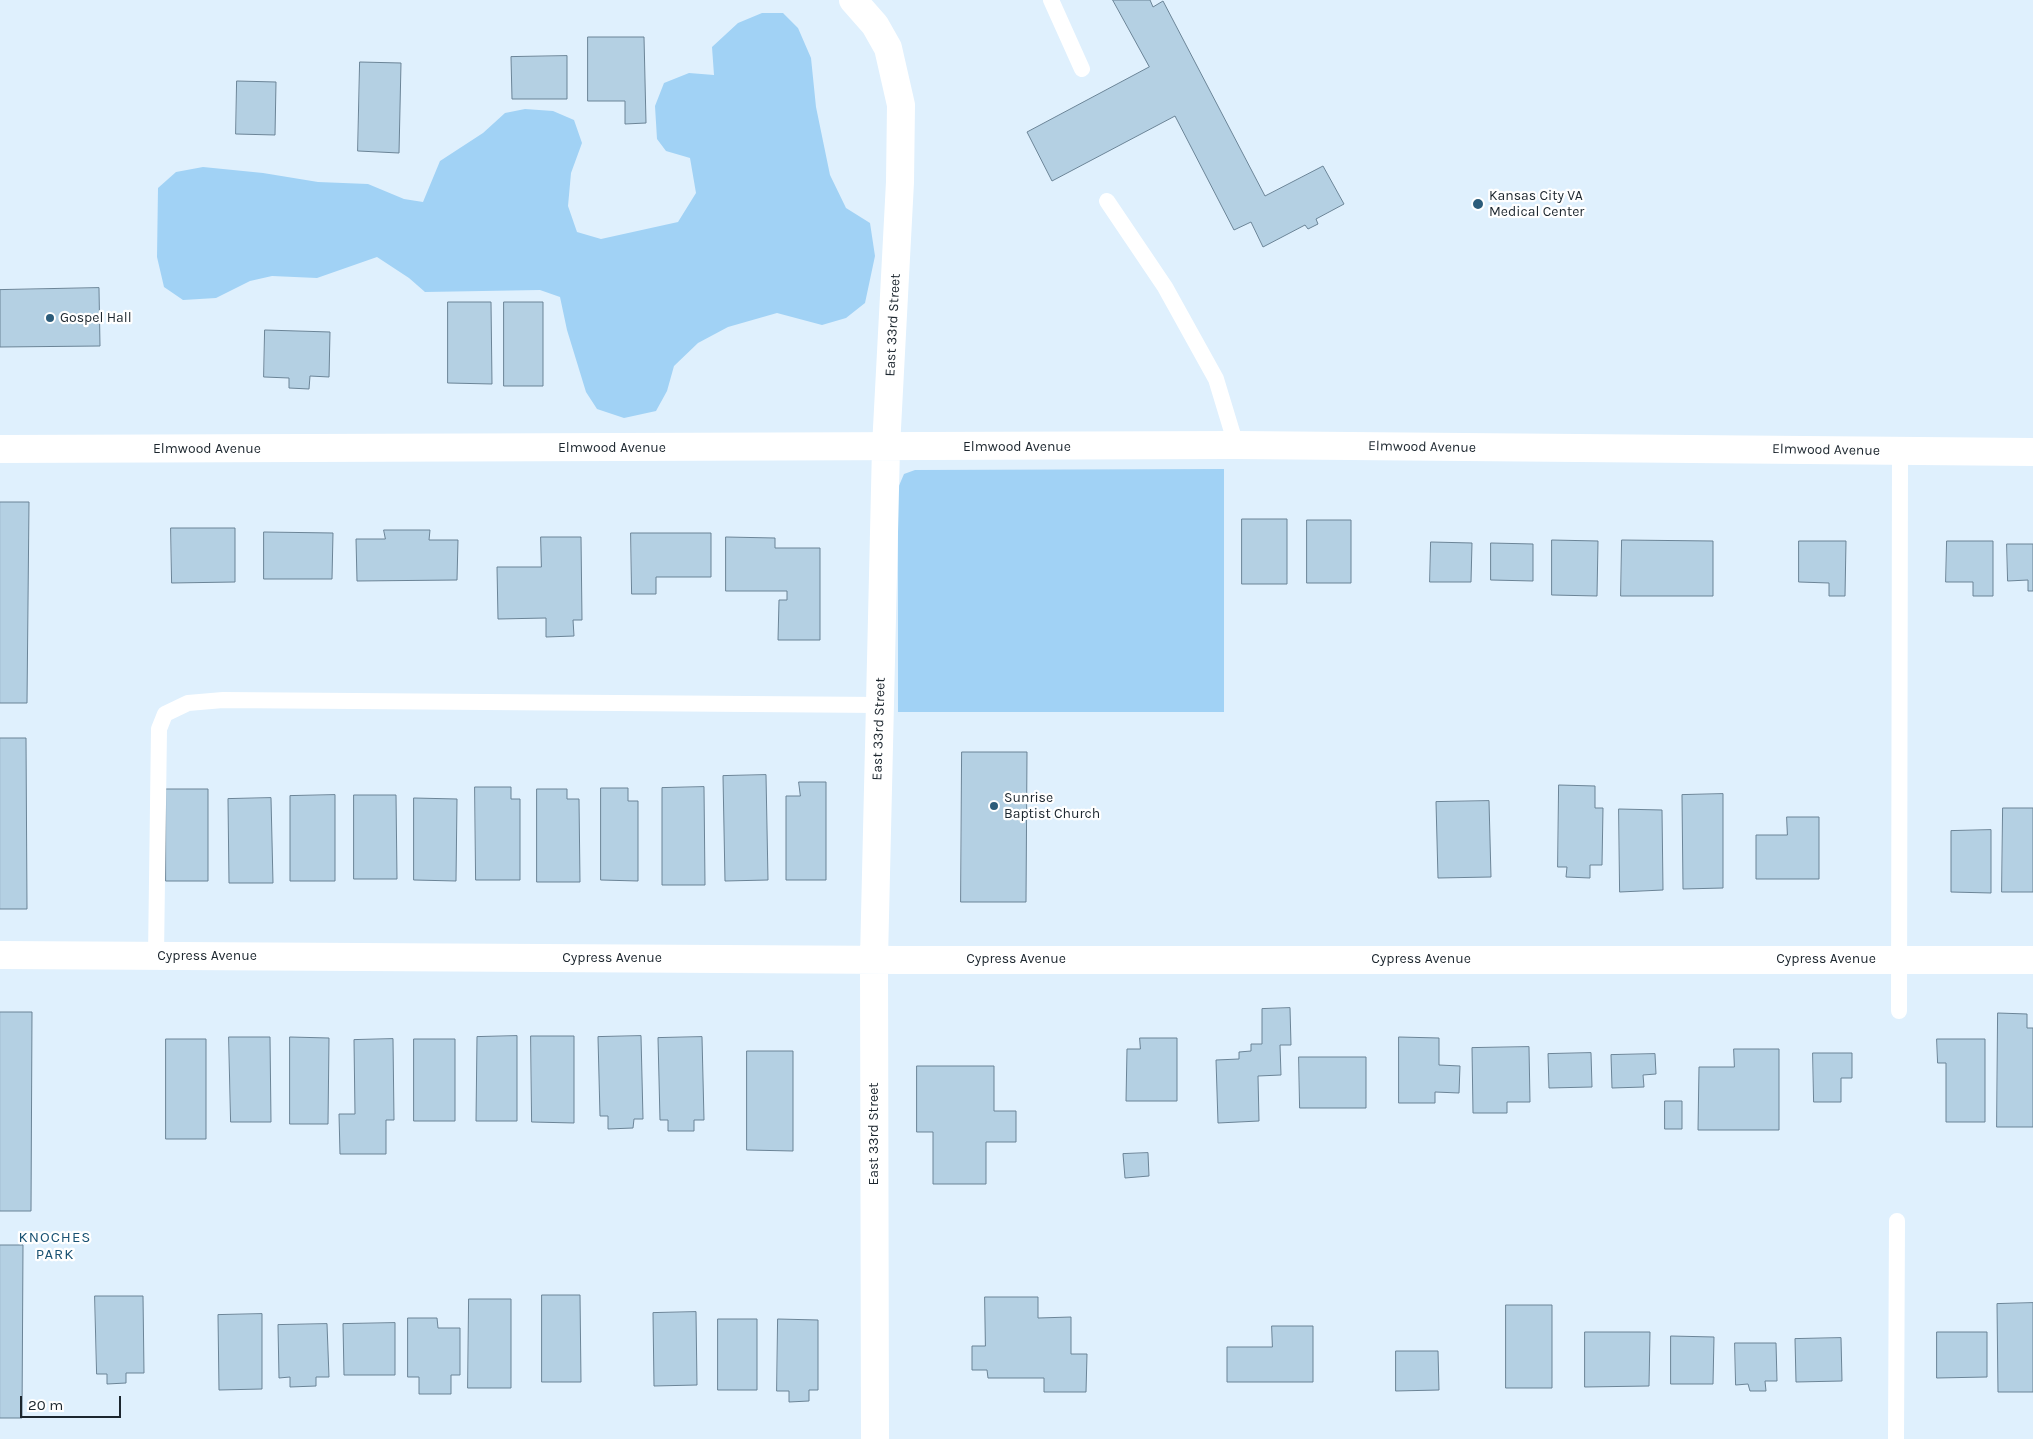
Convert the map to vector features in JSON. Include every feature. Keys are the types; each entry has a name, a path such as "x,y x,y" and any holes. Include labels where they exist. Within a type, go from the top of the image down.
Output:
{"street":[{"name":"East 33rd Street","path":"854,0 876,25 888,48 901,105 900,182 886,447 874,959 875,1439"},
{"name":"Elmwood Avenue","path":"0,449 1236,445 2033,452"},
{"name":"Cypress Avenue","path":"0,955 874,959 2033,960"}],"lane":[{"path":"1051,0 1082,69"},
{"path":"1108,201 1165,287 1216,379 1236,445"},
{"path":"1899,1011 1900,451"},
{"path":"156,956 159,729 166,714 188,703 233,700 880,705"},
{"path":"1896,1439 1898,1221"}],"shaded area":[{"path":"762,13 783,13 798,28 811,58 816,107 830,175 846,208 870,223 875,256 865,303 846,318 822,325 777,313 728,327 698,343 674,366 667,391 656,411 624,418 597,409 586,392 567,330 560,297 540,290 425,292 409,278 377,257 317,278 272,276 250,281 216,298 183,300 164,287 157,257 158,188 176,172 203,167 263,173 318,182 368,184 404,199 423,202 440,161 483,133 505,113 525,109 553,111 574,120 582,143 571,173 568,206 577,232 601,239 678,222 696,193 690,158 666,151 657,139 655,106 664,83 689,73 714,75 712,47 738,23"},
{"path":"1224,469 1224,712 898,712 898,488 904,474 915,470"}],"building":[{"path":"1113,0 1150,0 1153,7 1163,1 1265,196 1323,166 1344,204 1316,219 1318,224 1308,229 1305,225 1263,247 1251,222 1234,230 1175,116 1052,181 1027,132 1149,67"},
{"path":"588,37 644,37 646,123 625,124 625,101 588,101"},
{"path":"567,56 567,99 512,99 511,57"},
{"path":"360,62 401,63 399,153 358,151"},
{"path":"237,81 276,82 275,135 236,134"},
{"name":"Gospel Hall","path":"99,288 100,346 0,347 0,290"},
{"path":"448,302 491,302 492,384 448,383"},
{"path":"504,302 543,302 543,386 504,386"},
{"path":"265,330 330,332 329,377 310,376 309,389 289,388 289,378 264,377"},
{"path":"0,502 29,502 27,703 0,703"},
{"path":"1242,519 1287,519 1287,584 1242,584"},
{"path":"1307,520 1351,520 1351,583 1307,583"},
{"path":"171,528 235,528 235,582 172,583"},
{"path":"384,530 430,530 429,540 458,540 457,580 357,581 356,539 385,539"},
{"path":"264,532 333,533 332,579 264,579"},
{"path":"631,533 711,533 711,577 656,577 656,594 632,594"},
{"path":"541,537 581,537 582,620 573,620 574,636 546,637 546,618 498,619 497,567 541,567"},
{"path":"726,537 775,538 775,548 820,548 820,640 778,640 779,600 787,600 787,591 726,591"},
{"path":"1552,540 1598,541 1597,596 1552,595"},
{"path":"1622,540 1713,541 1713,596 1621,596"},
{"path":"1799,541 1846,541 1845,596 1829,596 1829,583 1799,582"},
{"path":"1947,541 1993,541 1993,596 1973,596 1973,582 1946,582"},
{"path":"1431,542 1472,543 1471,582 1430,582"},
{"path":"1491,543 1533,544 1533,581 1491,580"},
{"path":"2007,544 2033,544 2033,591 2028,591 2028,580 2008,581"},
{"path":"0,738 26,738 27,909 0,909"},
{"name":"Sunrise Baptist Church","path":"962,752 1027,752 1026,902 961,902"},
{"path":"766,775 768,880 725,881 723,776"},
{"path":"799,782 826,782 826,880 786,880 786,796 800,796"},
{"path":"1559,785 1595,786 1595,808 1603,808 1602,865 1590,865 1590,878 1566,877 1567,867 1558,867"},
{"path":"475,787 511,787 511,799 520,799 520,880 476,880"},
{"path":"704,787 705,885 662,885 662,788"},
{"path":"601,788 628,788 628,801 638,801 638,881 601,880"},
{"path":"166,789 208,789 208,881 166,881"},
{"path":"537,789 567,789 567,799 579,799 580,882 537,882"},
{"path":"1723,794 1723,888 1683,889 1682,795"},
{"path":"335,795 335,881 290,881 290,796"},
{"path":"354,795 396,795 397,879 354,879"},
{"path":"271,798 273,883 229,883 228,799"},
{"path":"414,798 457,799 456,881 414,880"},
{"path":"1489,801 1491,877 1438,878 1436,802"},
{"path":"2003,808 2033,808 2033,892 2002,892"},
{"path":"1619,809 1662,810 1663,890 1620,892"},
{"path":"1787,817 1819,817 1819,879 1756,879 1756,835 1787,835"},
{"path":"1991,830 1991,893 1951,892 1951,831"},
{"path":"1290,1008 1291,1045 1280,1045 1281,1075 1258,1076 1259,1121 1218,1123 1216,1060 1239,1059 1239,1052 1251,1051 1251,1044 1262,1044 1262,1009"},
{"path":"0,1012 32,1012 31,1211 0,1211"},
{"path":"1998,1013 2027,1014 2027,1028 2033,1028 2033,1127 1997,1127"},
{"path":"517,1036 517,1121 476,1121 477,1037"},
{"path":"531,1036 574,1036 574,1123 532,1122"},
{"path":"641,1036 643,1119 634,1119 633,1128 608,1129 608,1116 600,1116 598,1037"},
{"path":"229,1037 270,1037 271,1122 231,1122"},
{"path":"290,1037 329,1038 328,1124 290,1124"},
{"path":"702,1037 704,1120 694,1120 694,1131 668,1131 668,1120 660,1120 658,1038"},
{"path":"1399,1037 1439,1038 1439,1065 1460,1066 1459,1093 1435,1092 1435,1103 1399,1103"},
{"path":"1140,1038 1177,1038 1177,1101 1126,1101 1127,1049 1140,1049"},
{"path":"166,1039 206,1039 206,1139 166,1139"},
{"path":"393,1039 394,1120 386,1120 386,1154 340,1154 339,1114 355,1114 354,1040"},
{"path":"414,1039 455,1039 455,1121 414,1121"},
{"path":"1937,1039 1985,1039 1985,1122 1946,1122 1946,1063 1938,1063"},
{"path":"1529,1047 1530,1102 1507,1102 1507,1113 1473,1113 1472,1048"},
{"path":"1734,1049 1779,1049 1779,1130 1698,1130 1699,1067 1734,1067"},
{"path":"747,1051 793,1051 793,1151 747,1150"},
{"path":"1591,1053 1592,1087 1549,1088 1548,1054"},
{"path":"1813,1053 1852,1053 1852,1078 1841,1078 1841,1102 1814,1102"},
{"path":"1655,1054 1656,1074 1643,1075 1644,1087 1612,1088 1611,1055"},
{"path":"1299,1057 1366,1057 1366,1108 1300,1108"},
{"path":"917,1066 994,1066 994,1111 1016,1111 1016,1142 986,1142 986,1184 933,1184 933,1132 917,1132"},
{"path":"1665,1101 1682,1101 1682,1129 1665,1129"},
{"path":"1148,1153 1149,1176 1125,1178 1123,1154"},
{"path":"0,1245 23,1245 22,1418 0,1418"},
{"path":"542,1295 580,1295 581,1382 542,1382"},
{"path":"95,1296 143,1296 144,1373 126,1373 126,1383 107,1384 107,1374 97,1374"},
{"path":"985,1297 1038,1297 1038,1318 1071,1317 1071,1354 1087,1354 1086,1392 1044,1392 1044,1378 988,1378 987,1370 972,1370 972,1346 985,1346"},
{"path":"469,1299 511,1299 511,1388 468,1388"},
{"path":"2033,1303 2033,1392 1998,1392 1997,1304"},
{"path":"1506,1305 1552,1305 1552,1388 1506,1388"},
{"path":"696,1312 697,1385 654,1386 653,1313"},
{"path":"262,1314 262,1389 219,1390 218,1315"},
{"path":"408,1318 437,1318 438,1328 460,1328 460,1375 451,1375 451,1394 419,1394 419,1377 408,1377"},
{"path":"718,1319 757,1319 757,1390 718,1390"},
{"path":"778,1319 818,1320 818,1390 809,1390 809,1401 789,1402 789,1391 777,1391"},
{"path":"395,1323 395,1375 344,1375 343,1324"},
{"path":"327,1324 329,1377 316,1377 316,1386 290,1387 290,1377 279,1378 278,1325"},
{"path":"1272,1326 1313,1326 1313,1382 1227,1382 1227,1347 1272,1347"},
{"path":"1585,1332 1650,1332 1649,1386 1585,1387"},
{"path":"1937,1332 1987,1332 1987,1377 1937,1378"},
{"path":"1671,1336 1714,1337 1713,1384 1671,1384"},
{"path":"1841,1338 1842,1381 1796,1382 1795,1339"},
{"path":"1735,1343 1776,1343 1777,1381 1765,1381 1766,1391 1750,1391 1748,1384 1736,1385"},
{"path":"1396,1351 1438,1351 1439,1390 1396,1391"}],"place":[{"name":"Kansas City VA Medical Center","path":"1478,204"},
{"name":"Gospel Hall","path":"50,318"},
{"name":"Sunrise Baptist Church","path":"994,806"}],"district":[{"name":"KNOCHES PARK","path":"55,1246"}]}
